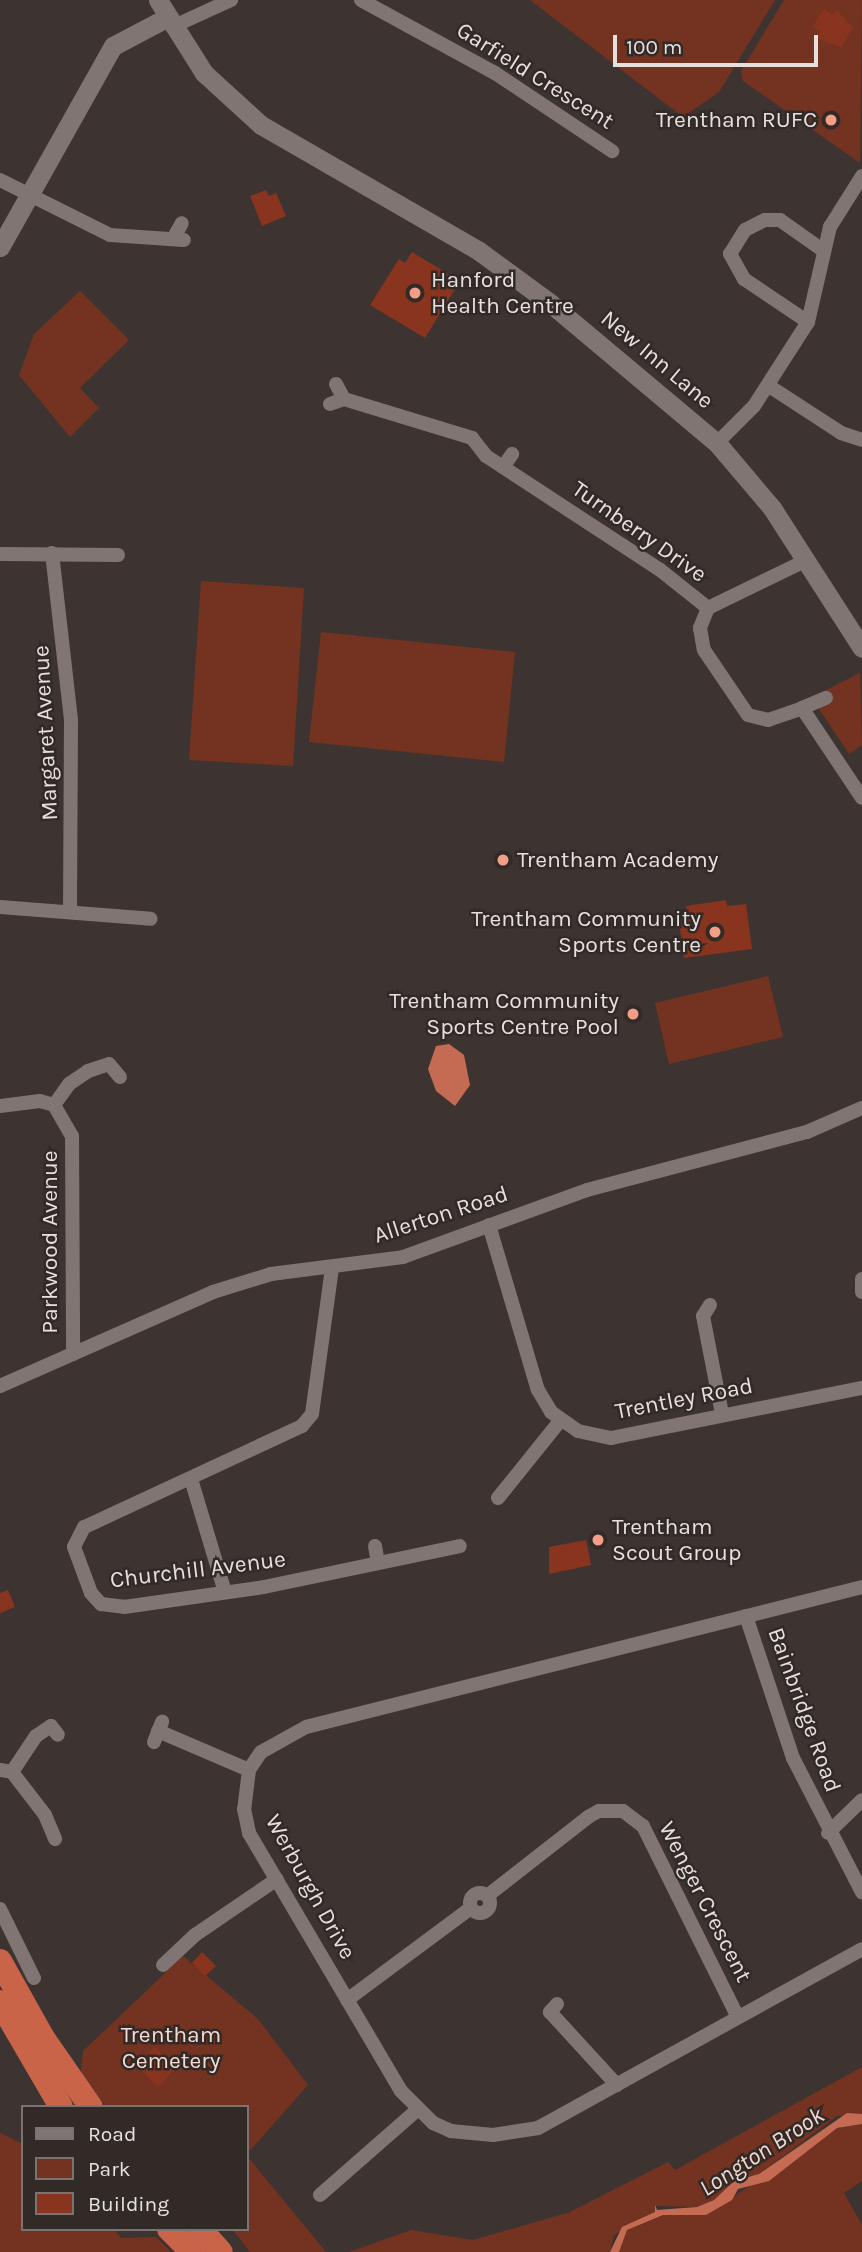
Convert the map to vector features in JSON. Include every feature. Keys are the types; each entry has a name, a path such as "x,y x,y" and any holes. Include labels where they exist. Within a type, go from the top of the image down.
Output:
{"highway":[{"path":"0,1961 43,2038 90,2105"},
{"path":"0,2002 60,2105"},
{"path":"171,2231 192,2252"},
{"path":"202,2231 221,2252"}],"street":[{"name":"New Inn Lane","path":"158,0 169,23 204,73 261,125 479,251 561,311 717,443 807,560 862,648"},
{"path":"0,247 113,46 231,0"},
{"name":"Garfield Crescent","path":"361,0 495,73 612,151"},
{"path":"0,180 110,235 178,240 182,223"},
{"path":"717,443 769,386 808,322 830,227 860,183"},
{"path":"808,322 744,279 730,254 745,230 765,220 780,220 824,250"},
{"name":"Turnberry Drive","path":"336,384 337,401 472,438 486,456 508,461 659,569 708,608 807,560"},
{"path":"769,386 841,433 862,440"},
{"name":"Margaret Avenue","path":"52,553 71,721 70,912"},
{"path":"0,554 118,555"},
{"path":"708,608 700,628 704,650 748,715 768,720 827,698"},
{"path":"802,708 862,798"},
{"path":"0,907 151,919"},
{"path":"0,1106 40,1101 54,1105 78,1075 111,1058 120,1077"},
{"name":"Parkwood Avenue","path":"54,1105 72,1136 73,1354"},
{"name":"Allerton Road","path":"0,1386 213,1292 271,1275 403,1257 671,1163 807,1132 862,1108"},
{"path":"489,1225 520,1343 547,1408 560,1421 500,1488"},
{"name":"Churchill Avenue","path":"332,1268 312,1414 302,1426 84,1527 77,1536 76,1555 90,1593 112,1608 225,1592 378,1563 442,1544 460,1546"},
{"path":"701,1311 722,1414"},
{"name":"Trentley Road","path":"560,1421 591,1436 611,1438 862,1388"},
{"path":"191,1479 225,1592"},
{"path":"375,1546 378,1563"},
{"path":"158,1732 249,1770 271,1744 306,1727 862,1587"},
{"name":"Bainbridge Road","path":"746,1616 793,1758 828,1833 862,1892"},
{"path":"55,1839 45,1815 6,1771 36,1736 51,1726 58,1735"},
{"name":"Werburgh Drive","path":"249,1770 244,1809 249,1833 347,2000 417,2110 451,2131 516,2133 561,2117 862,1949"},
{"path":"828,1833 862,1800"},
{"name":"Wenger Crescent","path":"347,2000 471,1908 473,1896 487,1895 599,1811 623,1811 643,1826 738,2017"},
{"path":"163,1965 195,1936 277,1879"},
{"path":"0,1909 34,1978"},
{"path":"557,2004 550,2012 617,2085"},
{"path":"320,2194 417,2110"}],"green space":[{"path":"530,0 775,0 719,92 683,117"},
{"name":"Trentham RUFC","path":"784,0 862,0 860,163 743,81 741,71"},
{"path":"80,291 129,340 80,388 99,408 70,437 19,375 34,334"},
{"path":"201,581 304,588 293,766 189,760"},
{"path":"321,632 515,652 504,762 309,742"},
{"path":"860,673 862,745 849,754 817,706 828,702 822,692"},
{"path":"768,976 783,1037 669,1064 655,1003"},
{"name":"Trentham Cemetery","path":"183,1956 258,2019 308,2085 248,2153 248,2105 105,2105 81,2072 83,2051"},
{"path":"862,2067 862,2114 837,2116 759,2174 734,2181 714,2200 697,2207 656,2206 655,2212 614,2235 610,2252 349,2252 411,2230 473,2240 570,2212 668,2162 675,2170"},
{"path":"862,2124 862,2181 844,2193 862,2225 862,2252 619,2252 627,2230 663,2215 706,2215 837,2128"},
{"path":"0,2133 21,2143 21,2231 116,2231 121,2238 156,2237 171,2252 0,2252"},
{"path":"248,2157 326,2252 250,2252 234,2231 248,2231"}],"shaded area":[{"path":"449,1044 464,1055 470,1085 455,1106 436,1091 428,1069 436,1046"},
{"path":"847,2113 862,2114 862,2124 837,2128 769,2181 738,2189 732,2200 706,2215 663,2215 627,2230 619,2252 610,2252 622,2227 655,2212 655,2205 657,2210 697,2207 714,2200 734,2181 759,2174"}],"building":[{"name":"Trentham RUFC","path":"824,9 833,15 837,10 853,28 841,47 816,38 820,32 812,27"},
{"path":"266,190 269,196 276,193 286,216 262,226 250,196"},
{"name":"Hanford Health Centre","path":"412,252 460,281 425,338 370,305 399,259 405,263"},
{"name":"Trentham Community Sports Centre","path":"726,900 727,906 746,904 752,949 684,958 678,914 688,913 686,906"},
{"path":"586,1540 591,1565 549,1574 549,1547"},
{"path":"8,1590 15,1607 0,1613 0,1593"},
{"path":"202,1952 216,1966 205,1976 192,1963"},
{"path":"155,2047 176,2068 158,2087 137,2066"}],"place":[{"name":"Trentham RUFC","path":"831,120"},
{"name":"Hanford Health Centre","path":"415,293"},
{"name":"Trentham Academy","path":"503,860"},
{"name":"Trentham Community Sports Centre","path":"715,932"},
{"name":"Trentham Community Sports Centre Pool","path":"633,1014"},
{"name":"Trentham Scout Group","path":"598,1540"}],"water label":[{"name":"Longton Brook","path":"762,2152"}]}
